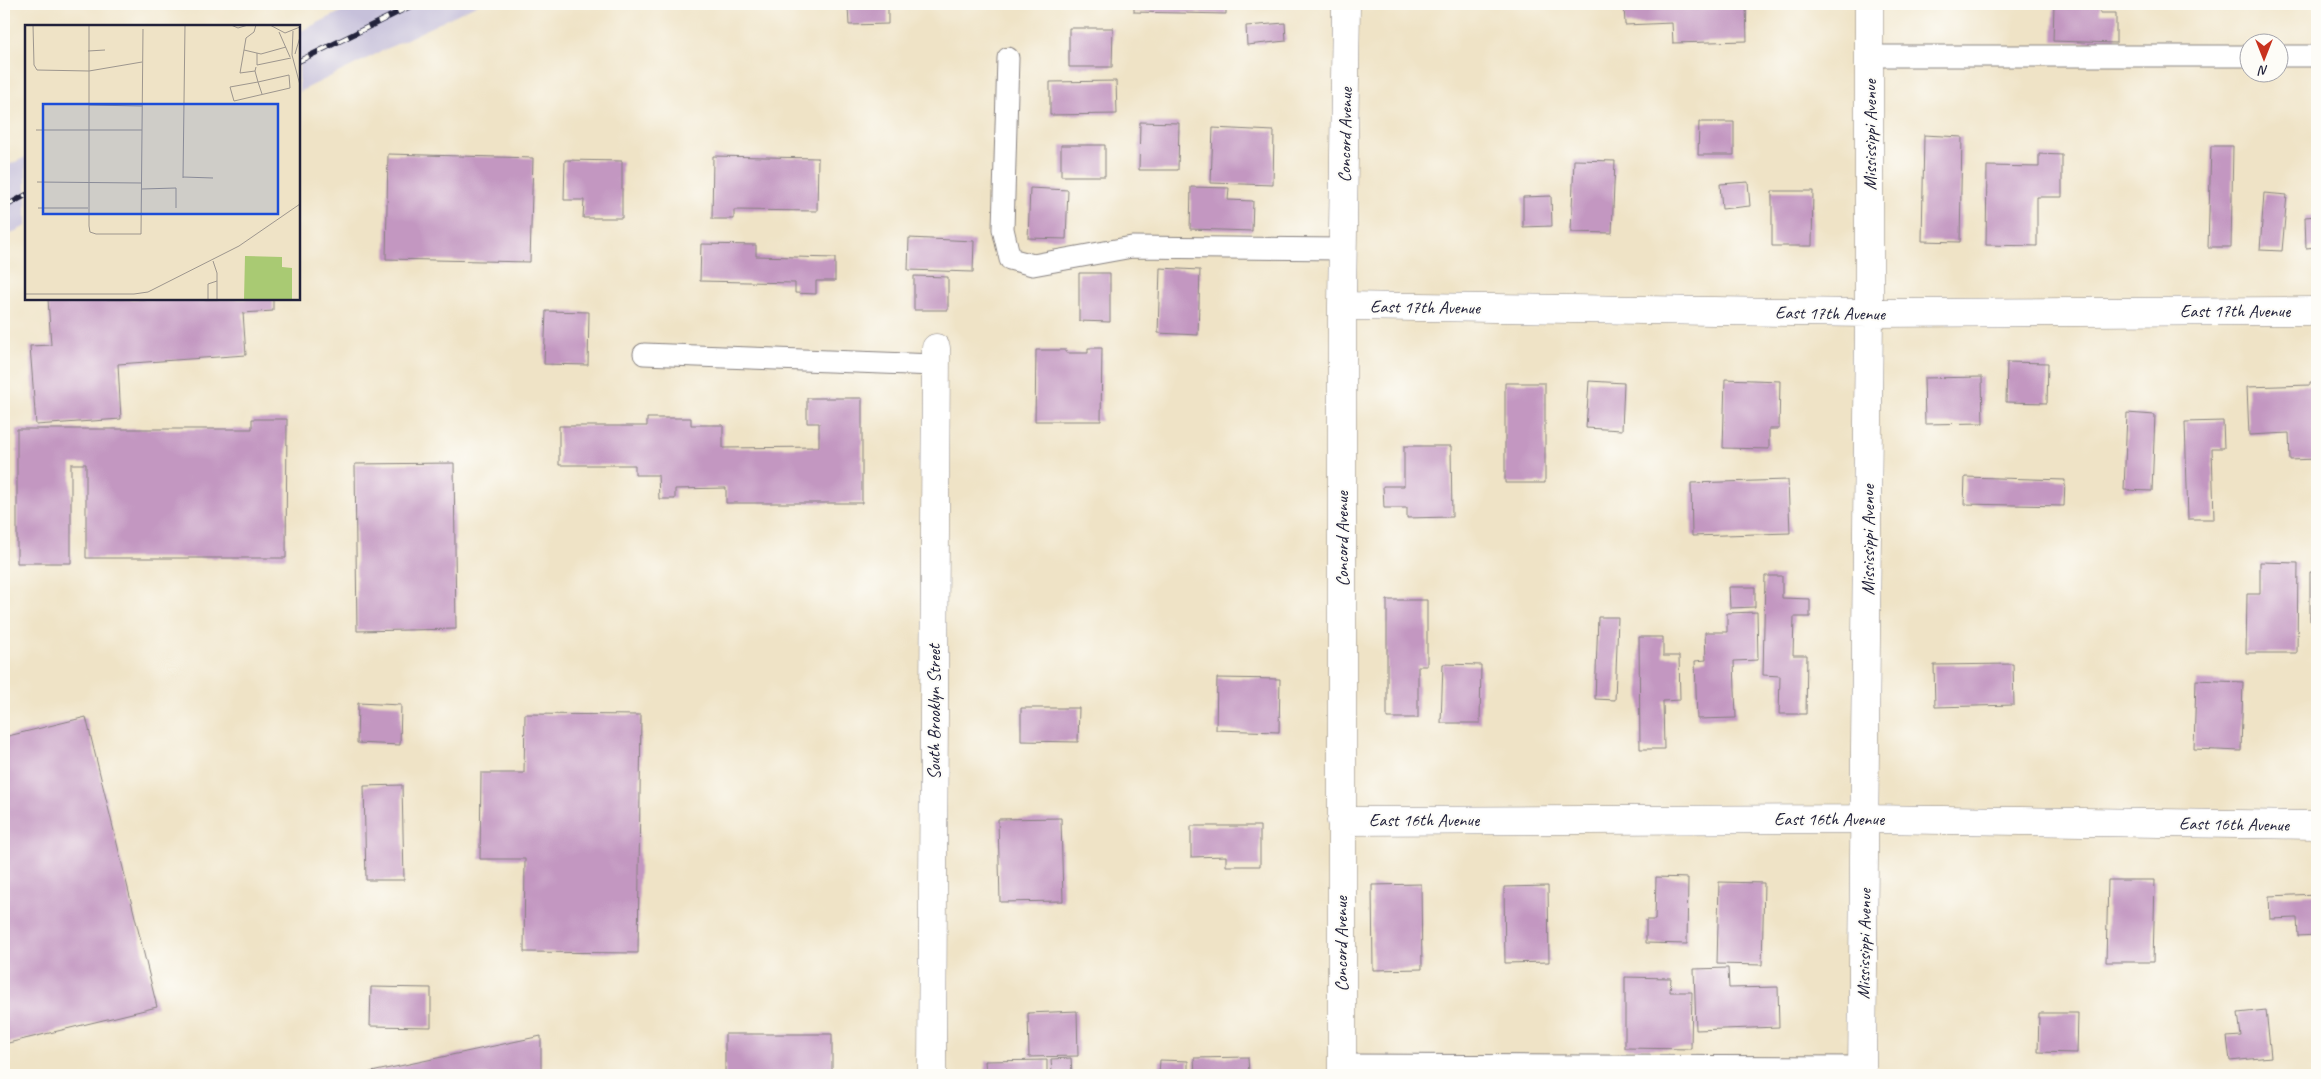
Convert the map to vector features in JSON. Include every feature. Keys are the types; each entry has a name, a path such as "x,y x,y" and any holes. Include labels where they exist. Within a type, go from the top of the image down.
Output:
{"street":[{"name":"Concord Avenue","path":"1342,1070 1342,306 1346,4"},
{"name":"Mississippi Avenue","path":"1862,1071 1866,819 1869,4"},
{"name":"East 17th Avenue","path":"1342,306 1869,314 2317,311"},
{"name":"South Brooklyn Street","path":"932,1075 936,356"},
{"name":"East 16th Avenue","path":"1341,821 1866,819 2317,825"}],"lane":[{"path":"1870,56 2238,56"},
{"path":"2288,56 2317,56"},
{"path":"1008,58 1004,229 1010,259 1032,265 1132,247 1343,249"},
{"path":"644,354 936,356"},
{"path":"1342,1070 1862,1071"}],"shaded area":[{"path":"357,4 478,4 300,92 300,32"},
{"path":"25,157 25,226 4,237 4,167"}],"building":[{"path":"1134,4 1226,4 1226,14 1134,12"},
{"path":"1624,4 1746,4 1747,41 1673,43 1672,23 1625,25"},
{"path":"2054,4 2100,4 2100,13 2116,13 2116,43 2053,41"},
{"path":"888,5 888,24 849,25 848,7"},
{"path":"1285,23 1286,41 1247,45 1246,26"},
{"path":"1069,28 1113,28 1112,67 1069,67"},
{"path":"1116,81 1117,114 1050,115 1050,82"},
{"path":"1140,122 1179,123 1178,170 1139,170"},
{"path":"1699,122 1734,122 1734,155 1698,155"},
{"path":"1213,128 1274,131 1273,185 1211,183"},
{"path":"1924,135 1962,137 1960,242 1922,241"},
{"path":"1061,145 1105,145 1105,176 1061,176"},
{"path":"2211,146 2233,146 2231,247 2208,247"},
{"path":"388,154 533,158 530,262 386,259"},
{"path":"2039,154 2062,155 2062,197 2037,197 2037,246 1986,245 1987,166 2039,167"},
{"path":"713,156 818,158 817,211 734,210 734,219 712,219"},
{"path":"565,160 622,161 622,218 583,218 584,200 564,200"},
{"path":"1574,160 1615,161 1612,233 1571,232"},
{"path":"1748,182 1750,206 1722,209 1720,184"},
{"path":"1191,187 1229,188 1228,200 1253,201 1252,231 1190,229"},
{"path":"1030,188 1068,190 1066,239 1028,238"},
{"path":"1772,191 1813,191 1812,246 1772,246"},
{"path":"2264,193 2287,195 2282,251 2260,250"},
{"path":"1551,196 1552,226 1523,227 1523,197"},
{"path":"2317,216 2317,247 2306,248 2305,217"},
{"path":"909,238 974,241 973,272 908,270"},
{"path":"701,244 756,245 756,256 835,258 835,281 816,281 816,294 795,293 795,283 700,281"},
{"path":"1160,268 1200,270 1198,335 1158,333"},
{"path":"1079,273 1110,273 1110,322 1079,321"},
{"path":"914,276 948,277 948,310 914,310"},
{"path":"48,300 273,300 273,311 243,313 246,355 118,364 121,419 36,425 30,346 51,345"},
{"path":"546,311 589,312 588,365 544,364"},
{"path":"1088,348 1102,348 1101,421 1035,421 1036,350 1066,350 1066,353 1088,353"},
{"path":"2007,362 2048,363 2047,403 2006,402"},
{"path":"1982,377 1983,423 1925,424 1924,378"},
{"path":"1725,379 1780,381 1779,429 1769,429 1769,449 1723,448"},
{"path":"1589,381 1624,383 1622,430 1586,428"},
{"path":"2310,382 2317,382 2317,459 2290,460 2289,433 2249,435 2247,387 2310,385"},
{"path":"1505,383 1545,383 1545,483 1505,483"},
{"path":"807,398 862,398 862,503 726,503 726,488 675,489 675,499 659,499 658,475 635,475 635,465 559,465 559,426 647,426 647,418 691,418 691,425 723,425 723,448 819,447 819,423 807,423"},
{"path":"2127,413 2155,415 2152,491 2124,490"},
{"path":"252,419 287,419 286,558 86,558 86,464 71,464 71,563 17,563 17,429 252,429"},
{"path":"2223,421 2224,448 2212,448 2214,519 2188,519 2185,422"},
{"path":"1404,446 1451,446 1452,517 1407,518 1407,508 1384,508 1383,486 1404,486"},
{"path":"454,463 456,629 357,631 355,464"},
{"path":"1965,477 2065,480 2064,506 1964,504"},
{"path":"1788,480 1790,533 1692,536 1691,483"},
{"path":"2260,562 2298,563 2297,653 2246,653 2247,594 2260,594"},
{"path":"2310,572 2317,572 2317,621 2310,621"},
{"path":"1765,576 1782,576 1782,598 1810,599 1810,617 1794,617 1793,655 1807,655 1806,714 1779,714 1780,676 1763,675"},
{"path":"1729,587 1755,587 1755,607 1730,608"},
{"path":"1387,600 1427,600 1427,666 1418,666 1418,718 1387,718"},
{"path":"1757,612 1758,660 1734,661 1736,718 1697,719 1695,661 1706,660 1705,632 1727,632 1727,613"},
{"path":"1598,617 1618,617 1615,700 1595,699"},
{"path":"1639,637 1663,637 1663,656 1679,656 1680,700 1663,701 1664,749 1640,749"},
{"path":"1443,664 1481,665 1480,723 1441,723"},
{"path":"2013,664 2014,705 1935,707 1934,665"},
{"path":"1217,678 1280,679 1279,732 1216,730"},
{"path":"2196,680 2243,682 2241,751 2194,749"},
{"path":"358,703 401,705 400,745 357,743"},
{"path":"1021,708 1079,708 1078,742 1021,741"},
{"path":"525,714 641,715 638,953 524,952 525,859 480,859 481,773 524,773"},
{"path":"86,717 157,1007 4,1044 4,737"},
{"path":"402,785 404,880 366,880 364,786"},
{"path":"1061,818 1063,901 1000,902 998,819"},
{"path":"1191,826 1260,826 1260,866 1226,866 1226,856 1191,857"},
{"path":"1656,877 1688,878 1687,944 1646,943 1646,920 1655,920"},
{"path":"2108,880 2155,880 2153,962 2106,962"},
{"path":"1719,882 1764,883 1762,965 1717,964"},
{"path":"1421,884 1422,969 1373,970 1372,885"},
{"path":"1548,886 1549,962 1505,963 1504,887"},
{"path":"2317,894 2317,935 2298,936 2297,918 2270,919 2269,896"},
{"path":"1728,968 1729,988 1778,987 1779,1027 1696,1030 1694,969"},
{"path":"1625,977 1671,978 1670,992 1692,992 1691,1049 1625,1048"},
{"path":"371,987 431,988 431,1027 370,1026"},
{"path":"2266,1010 2271,1057 2230,1061 2227,1037 2241,1036 2238,1013"},
{"path":"1077,1011 1078,1056 1029,1057 1028,1013"},
{"path":"2039,1013 2078,1013 2077,1053 2038,1052"},
{"path":"725,1034 832,1034 832,1075 725,1075"},
{"path":"541,1036 541,1075 362,1075 362,1074"},
{"path":"1248,1057 1249,1075 1195,1075 1194,1058"},
{"path":"1071,1058 1072,1073 1052,1073 1051,1059"},
{"path":"1047,1060 1047,1075 986,1075 985,1061"},
{"path":"1160,1060 1188,1061 1188,1075 1159,1075"}],"railway":[{"path":"300,61 415,4"},
{"path":"4,207 25,196"}]}
